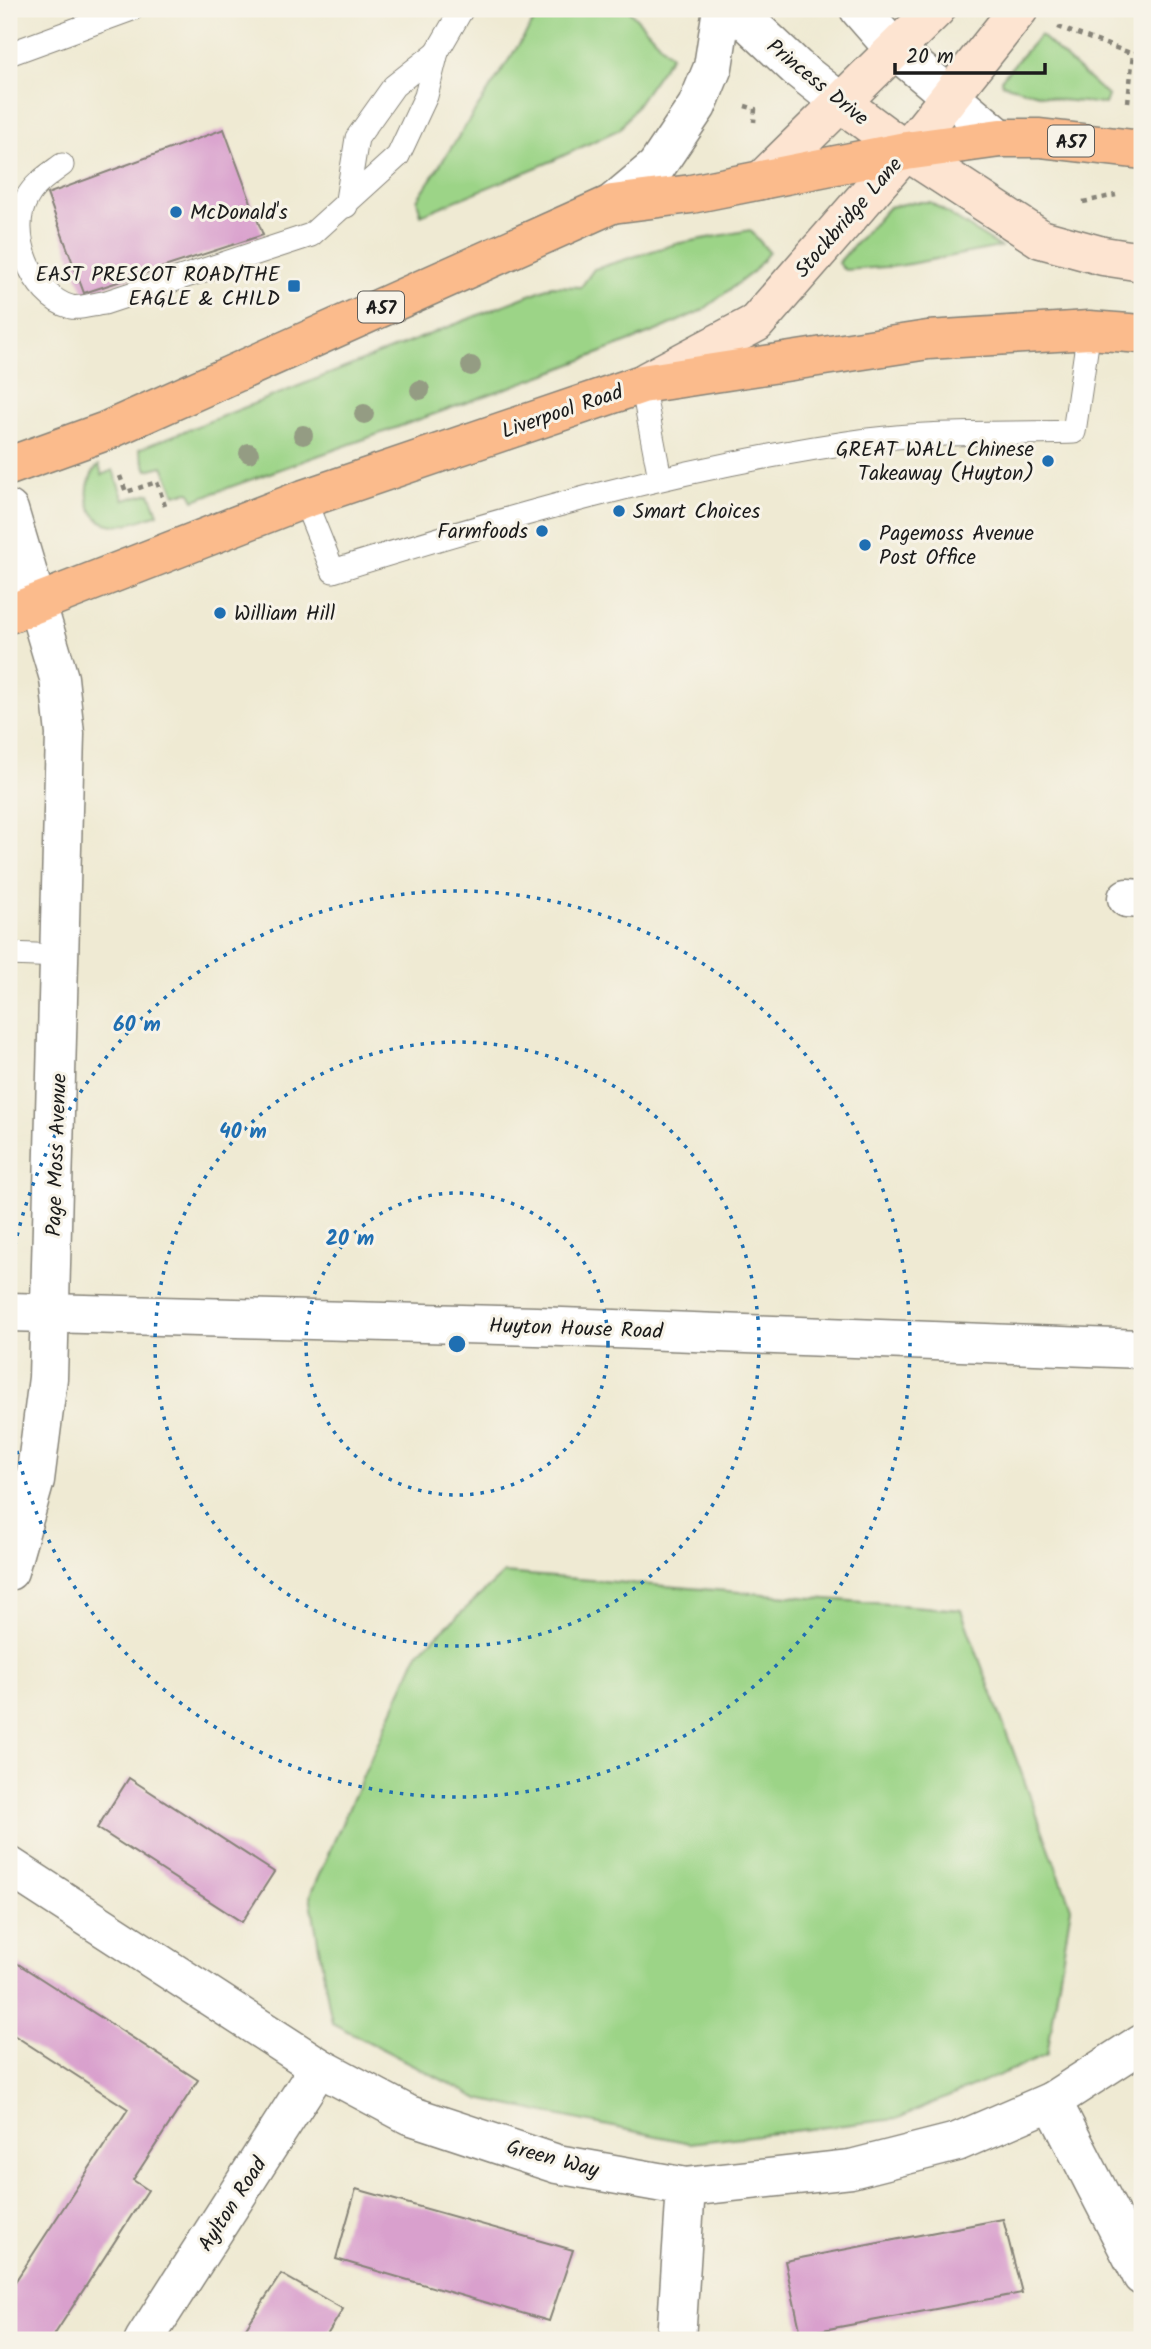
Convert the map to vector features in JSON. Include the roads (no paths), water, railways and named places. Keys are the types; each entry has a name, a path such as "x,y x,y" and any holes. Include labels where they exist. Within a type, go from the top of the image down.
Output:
{"highway":[{"name":"A57","path":"9,466 106,431 612,204 691,194 906,150 1000,138 1040,138 1142,150"},
{"name":"Liverpool Road","path":"24,609 304,499 642,384 928,340 1089,330 1142,334"}],"main road":[{"path":"762,180 936,9"},
{"name":"Stockbridge Lane","path":"642,384 756,323 906,150 949,94 1036,17"},
{"name":"Princess Drive","path":"840,102 906,150"},
{"path":"906,150 1041,239 1103,256 1142,262"}],"street":[{"name":"A57","path":"612,204 656,167 697,106 713,67 722,9"},
{"name":"Princess Drive","path":"734,9 797,68 840,102"},
{"path":"859,9 894,49 1000,138"},
{"name":"Page Moss Avenue","path":"9,510 24,609 59,678 65,734 48,1378 35,1480 9,1571"},
{"name":"Huyton House Road","path":"9,1312 509,1325 1142,1349"},
{"name":"Green Way","path":"9,1866 319,2067 409,2115 557,2164 686,2187 851,2169 957,2142 1052,2101 1142,2043"},
{"name":"Aylton Road","path":"144,2340 319,2067"},
{"path":"1052,2101 1142,2276"},
{"path":"676,2340 686,2187"}],"lane":[{"path":"9,54 132,9"},
{"path":"62,165 42,180 26,198 20,224 25,251 35,278 47,293 71,307 104,303 311,235 398,156 426,96 437,52 462,9"},
{"path":"346,206 356,138 394,86 437,52"},
{"path":"304,499 333,572 498,520 660,478 888,438 1074,432 1089,330"},
{"path":"642,384 660,478"},
{"path":"9,954 61,956"}],"place":[{"name":"McDonald's","path":"176,212"},
{"name":"EAST PRESCOT ROAD/THE EAGLE & CHILD","path":"294,286"},
{"name":"GREAT WALL Chinese Takeaway (Huyton)","path":"1048,461"},
{"name":"Smart Choices","path":"619,511"},
{"name":"Farmfoods","path":"542,531"},
{"name":"Pagemoss Avenue Post Office","path":"865,545"},
{"name":"William Hill","path":"220,613"}]}
